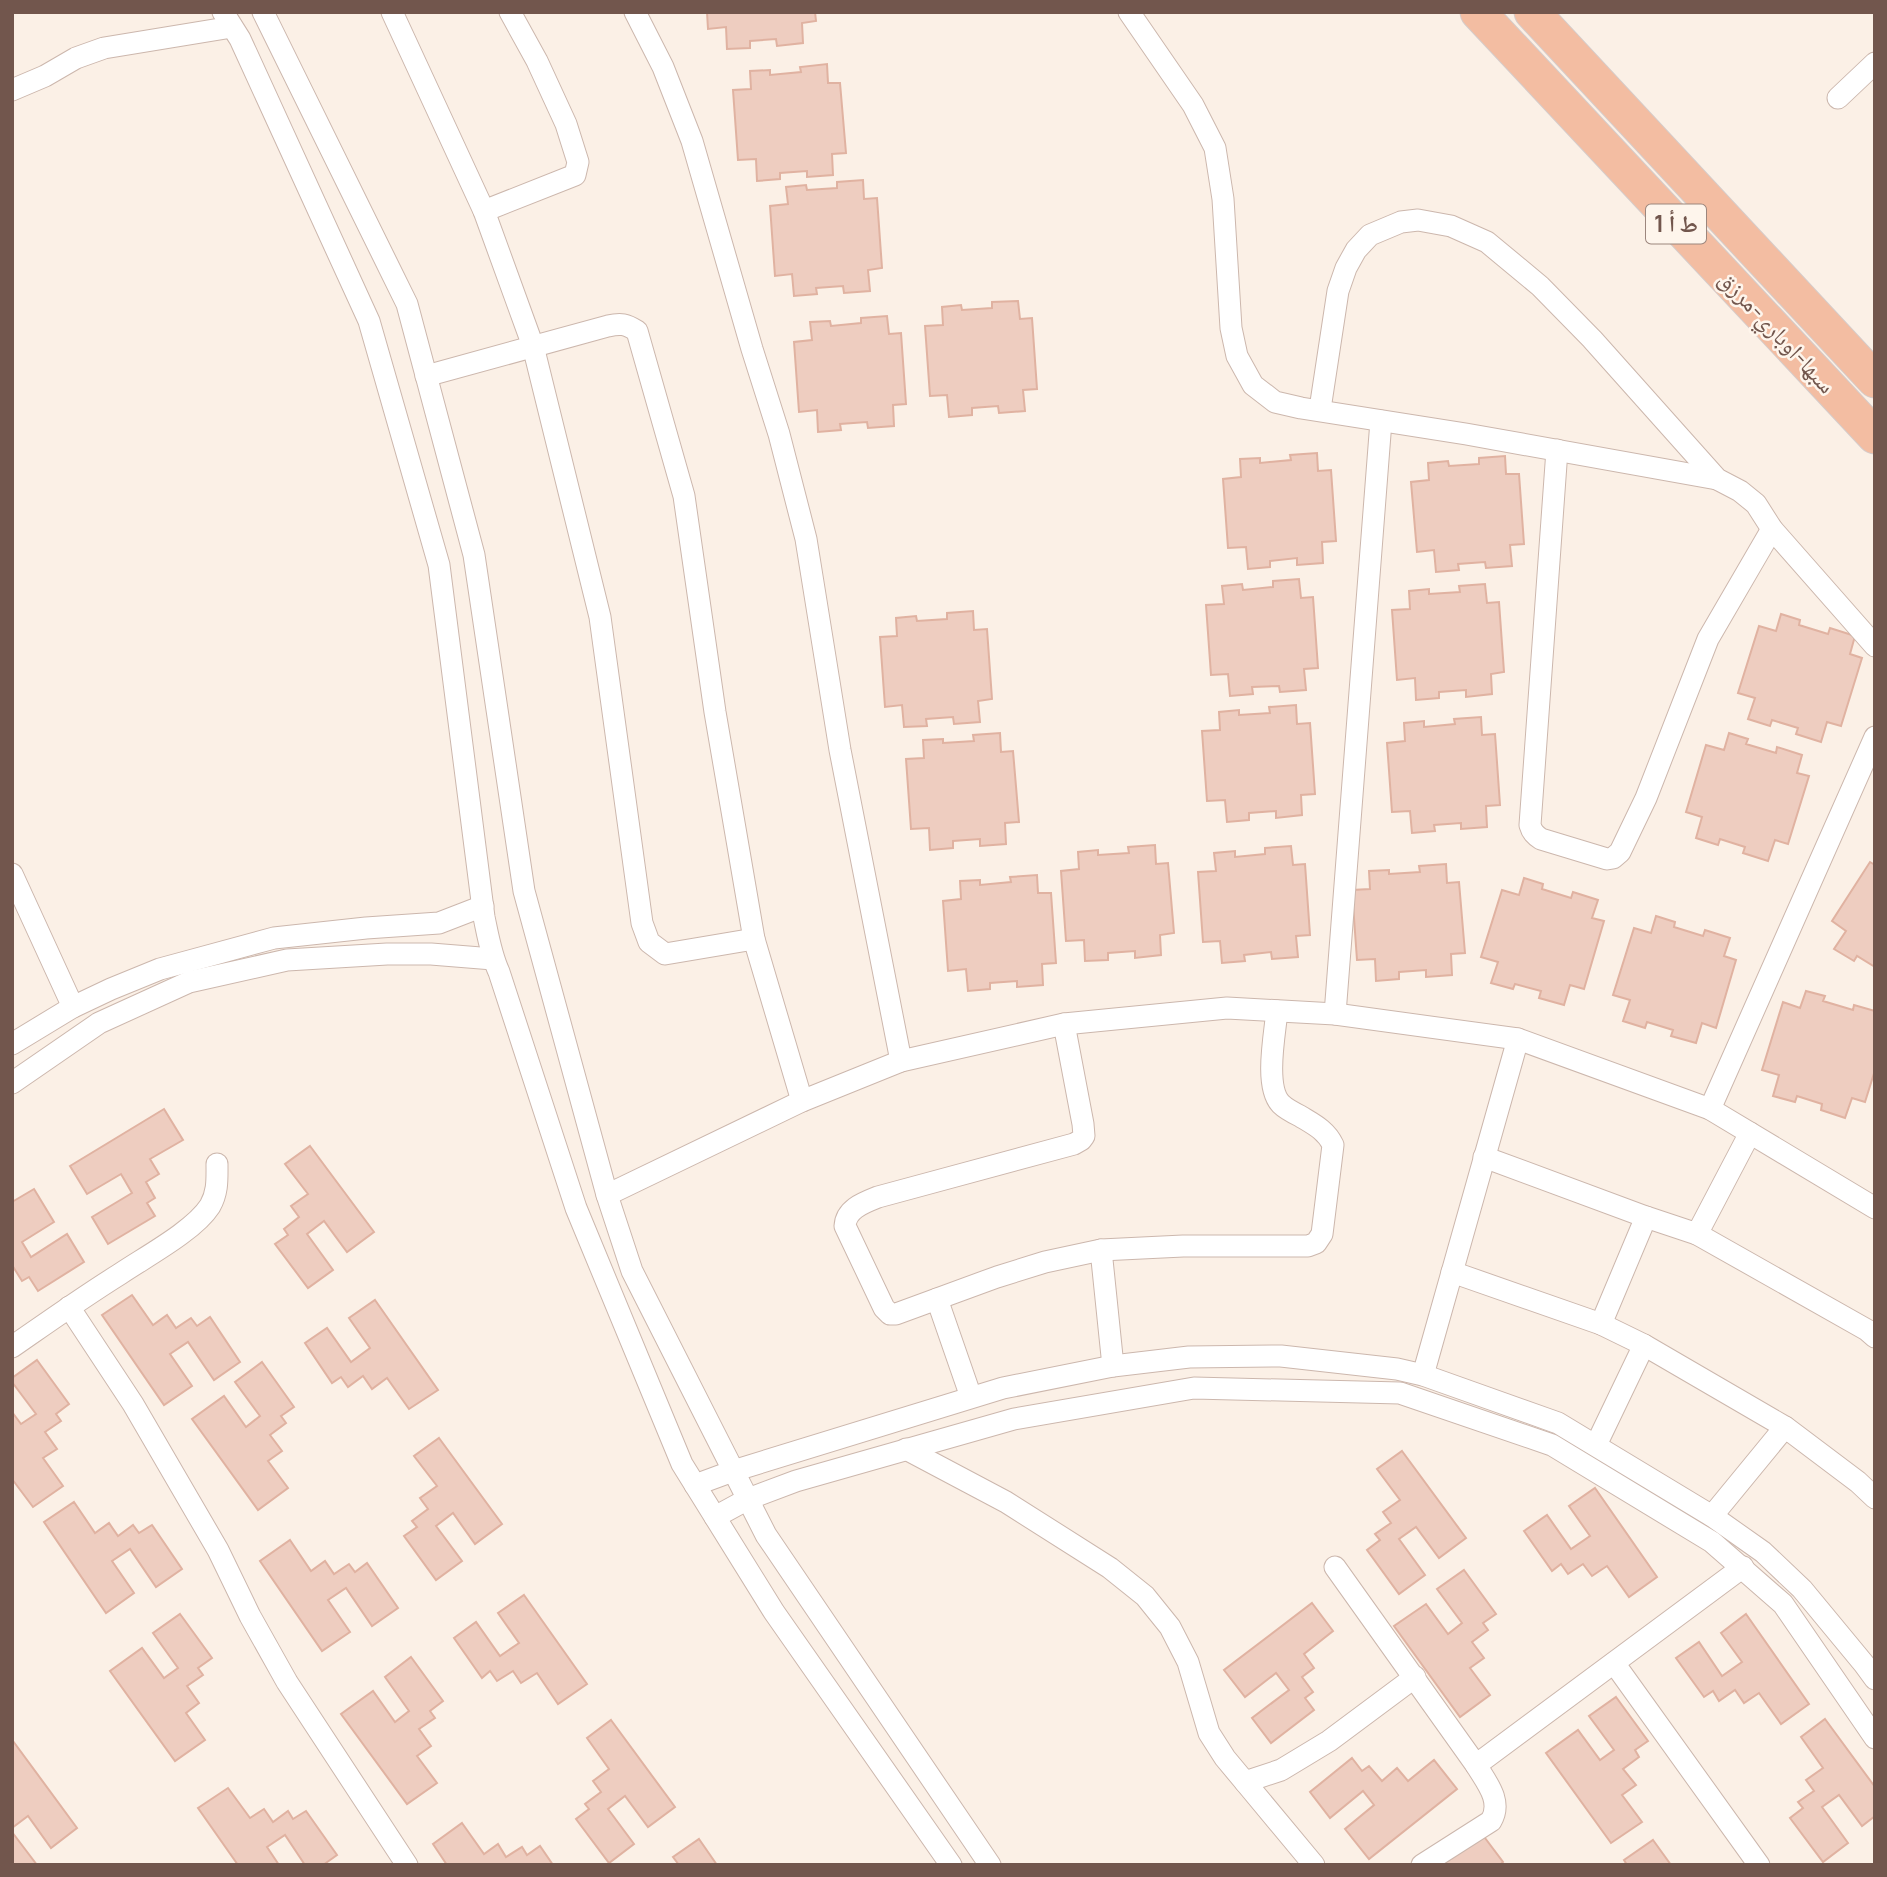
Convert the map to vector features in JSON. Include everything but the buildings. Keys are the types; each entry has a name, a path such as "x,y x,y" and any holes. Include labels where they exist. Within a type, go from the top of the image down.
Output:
{"highway":[{"name":"سبها-اوباري-مرزق","path":"1478,12 1875,436"},
{"name":"سبها-اوباري-مرزق","path":"1532,12 1875,380"}],"street":[{"path":"392,12 484,211 533,345 600,617 642,923 649,943 665,954 754,939"},
{"path":"484,211 575,175 578,162 566,124 537,61 510,12"},
{"path":"635,12 663,66 692,141 779,434 802,526 839,750 901,1061"},
{"path":"1129,12 1193,105 1214,148 1223,199 1231,328 1237,356 1253,385 1275,402 1301,408 1717,479 1740,491 1756,505 1772,529 1875,646"},
{"path":"266,13 407,304 474,555 524,891 607,1195 632,1271 766,1535 990,1865"},
{"path":"12,90 46,76 75,58 104,48 227,20 240,39 369,321 435,552 484,917 493,959 576,1208 682,1464 774,1612 951,1865"},
{"path":"1838,98 1875,63"},
{"path":"1320,410 1338,291 1346,268 1356,250 1370,235 1401,222 1418,220 1451,226 1487,242 1540,286 1592,339 1717,479"},
{"path":"426,376 620,323 637,331 684,496 715,712 754,939 802,1101"},
{"path":"1335,1014 1381,421"},
{"path":"1557,450 1530,825 1531,830 1541,839 1607,859 1620,852 1646,798 1708,639 1772,529"},
{"path":"1710,1109 1875,737"},
{"path":"15,885 74,1007"},
{"path":"12,1044 74,1007 111,989 160,969 209,954 274,938 439,923 483,905"},
{"path":"12,1083 99,1023 190,982 287,960 398,954 493,959"},
{"path":"607,1195 802,1101 901,1061 1064,1024 1227,1008 1335,1014 1518,1039 1710,1109 1875,1208"},
{"path":"1064,1024 1083,1124 1084,1136 1081,1140 878,1197 863,1203 845,1218 845,1226 890,1314 1045,1262 1101,1250 1183,1246 1308,1246 1316,1243 1322,1234 1333,1145 1329,1136 1277,1099 1272,1072 1277,1010"},
{"path":"1423,1376 1518,1039"},
{"path":"1697,1234 1750,1133"},
{"path":"1484,1157 1697,1234 1872,1328"},
{"path":"12,1347 172,1240 200,1218 210,1206 216,1192 218,1164"},
{"path":"1601,1324 1646,1217"},
{"path":"1101,1250 1113,1366"},
{"path":"1452,1272 1601,1324 1644,1345 1785,1427 1875,1498"},
{"path":"937,1299 971,1397"},
{"path":"69,1307 133,1404 212,1539 250,1616 287,1682 407,1865"},
{"path":"1596,1445 1644,1345"},
{"path":"695,1485 971,1397 1113,1366 1189,1357 1280,1356 1397,1369 1558,1423 1712,1516 1763,1552 1802,1589 1875,1679"},
{"path":"715,1517 748,1499 796,1481 1014,1419 1194,1388 1400,1393 1552,1445 1712,1542 1783,1604 1875,1738"},
{"path":"1712,1516 1785,1427"},
{"path":"906,1450 1006,1502 1110,1567 1145,1596 1170,1627 1188,1662 1209,1733 1225,1758 1314,1865"},
{"path":"1335,1567 1476,1765 1495,1799 1497,1812 1491,1821 1422,1865"},
{"path":"1476,1765 1742,1567"},
{"path":"1614,1662 1759,1865"},
{"path":"1245,1782 1281,1770 1329,1741 1415,1677"}]}
